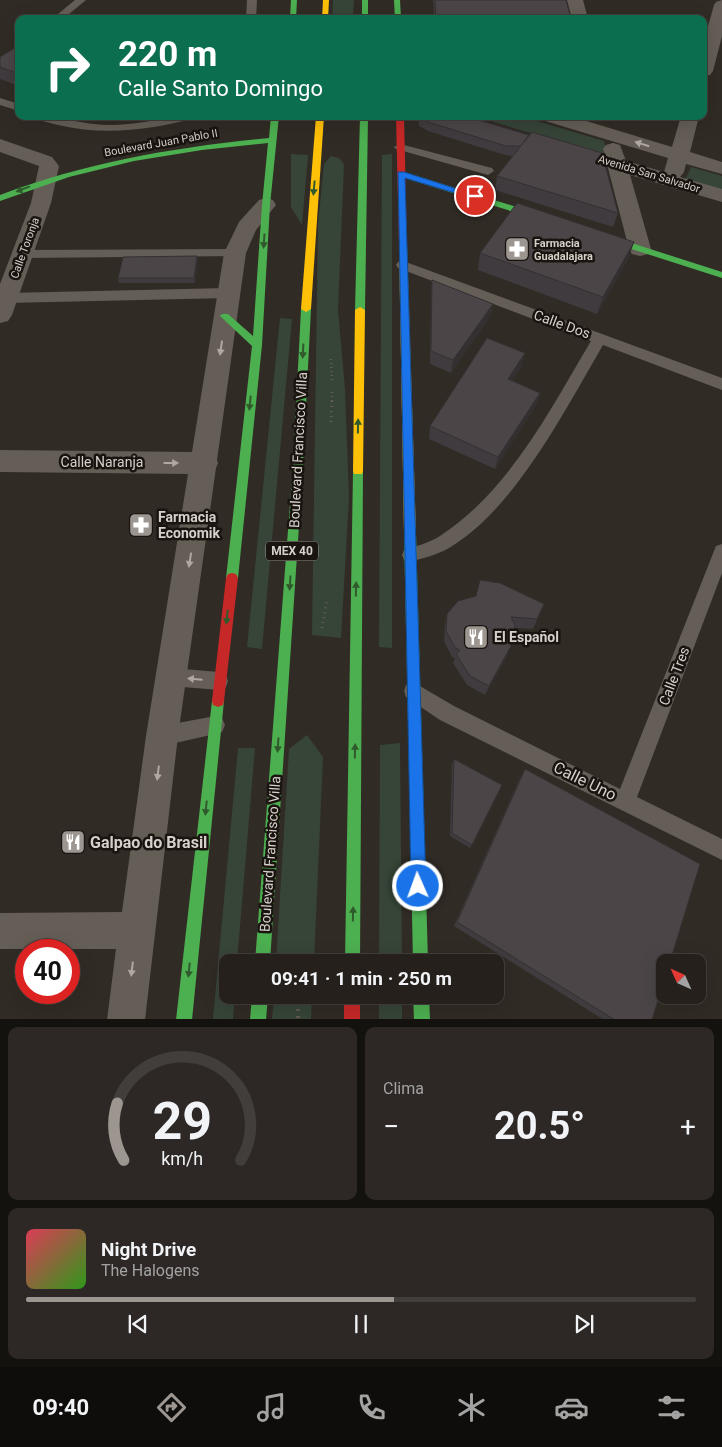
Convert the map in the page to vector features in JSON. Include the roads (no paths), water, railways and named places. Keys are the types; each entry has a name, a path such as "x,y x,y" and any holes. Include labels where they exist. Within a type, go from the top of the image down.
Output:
{"street":[{"path":"293,15 294,0"},
{"path":"325,15 326,0"},
{"path":"365,15 366,0"},
{"path":"397,0 398,15"},
{"path":"575,0 579,15"},
{"path":"711,62 718,38 722,5"},
{"path":"184,1019 219,681 257,345 266,205 274,120"},
{"name":"Boulevard Francisco Villa","path":"263,954 298,465 308,264 320,120"},
{"path":"352,954 364,120"},
{"path":"400,120 420,954"},
{"name":"Avenida San Salvador","path":"574,120 607,125 679,156 722,168"},
{"path":"672,180 689,120"},
{"path":"607,125 640,249"},
{"name":"Boulevard Juan Pablo II","path":"0,198 46,180 131,158 272,140"},
{"name":"Avenida San Salvador","path":"552,144 722,196"},
{"path":"0,145 45,161 50,166 46,180"},
{"path":"401,174 558,222"},
{"name":"Calle Toronja","path":"4,307 41,203 46,180"},
{"path":"126,1019 162,736 205,463 235,253 247,227 266,205"},
{"path":"585,231 722,276"},
{"path":"227,304 257,345"},
{"name":"Calle Naranja","path":"0,461 205,463"},
{"path":"0,931 137,930"},
{"path":"258,1019 259,1004"},
{"path":"352,1004 352,1019"},
{"path":"421,1004 422,1019"}],"lane":[{"path":"62,15 81,0"},
{"path":"251,15 252,0"},
{"path":"0,101 15,107"},
{"path":"52,120 79,128 106,130 175,120"},
{"path":"400,147 488,171"},
{"path":"23,254 235,253"},
{"name":"Calle Dos","path":"403,265 722,384"},
{"path":"4,307 227,304"},
{"path":"410,555 444,543 461,531 497,494 556,412 600,338"},
{"name":"Calle Tres","path":"625,801 722,551"},
{"path":"171,677 219,681"},
{"name":"Calle Uno","path":"413,691 447,713 722,850"},
{"name":"Calle Uno","path":"414,714 447,713"},
{"path":"162,736 215,725"}],"place":[{"name":"Farmacia Guadalajara","path":"517,249"},
{"name":"Farmacia Economik","path":"141,525"},
{"name":"El Español","path":"476,637"},
{"name":"Galpao do Brasil","path":"73,842"}]}
